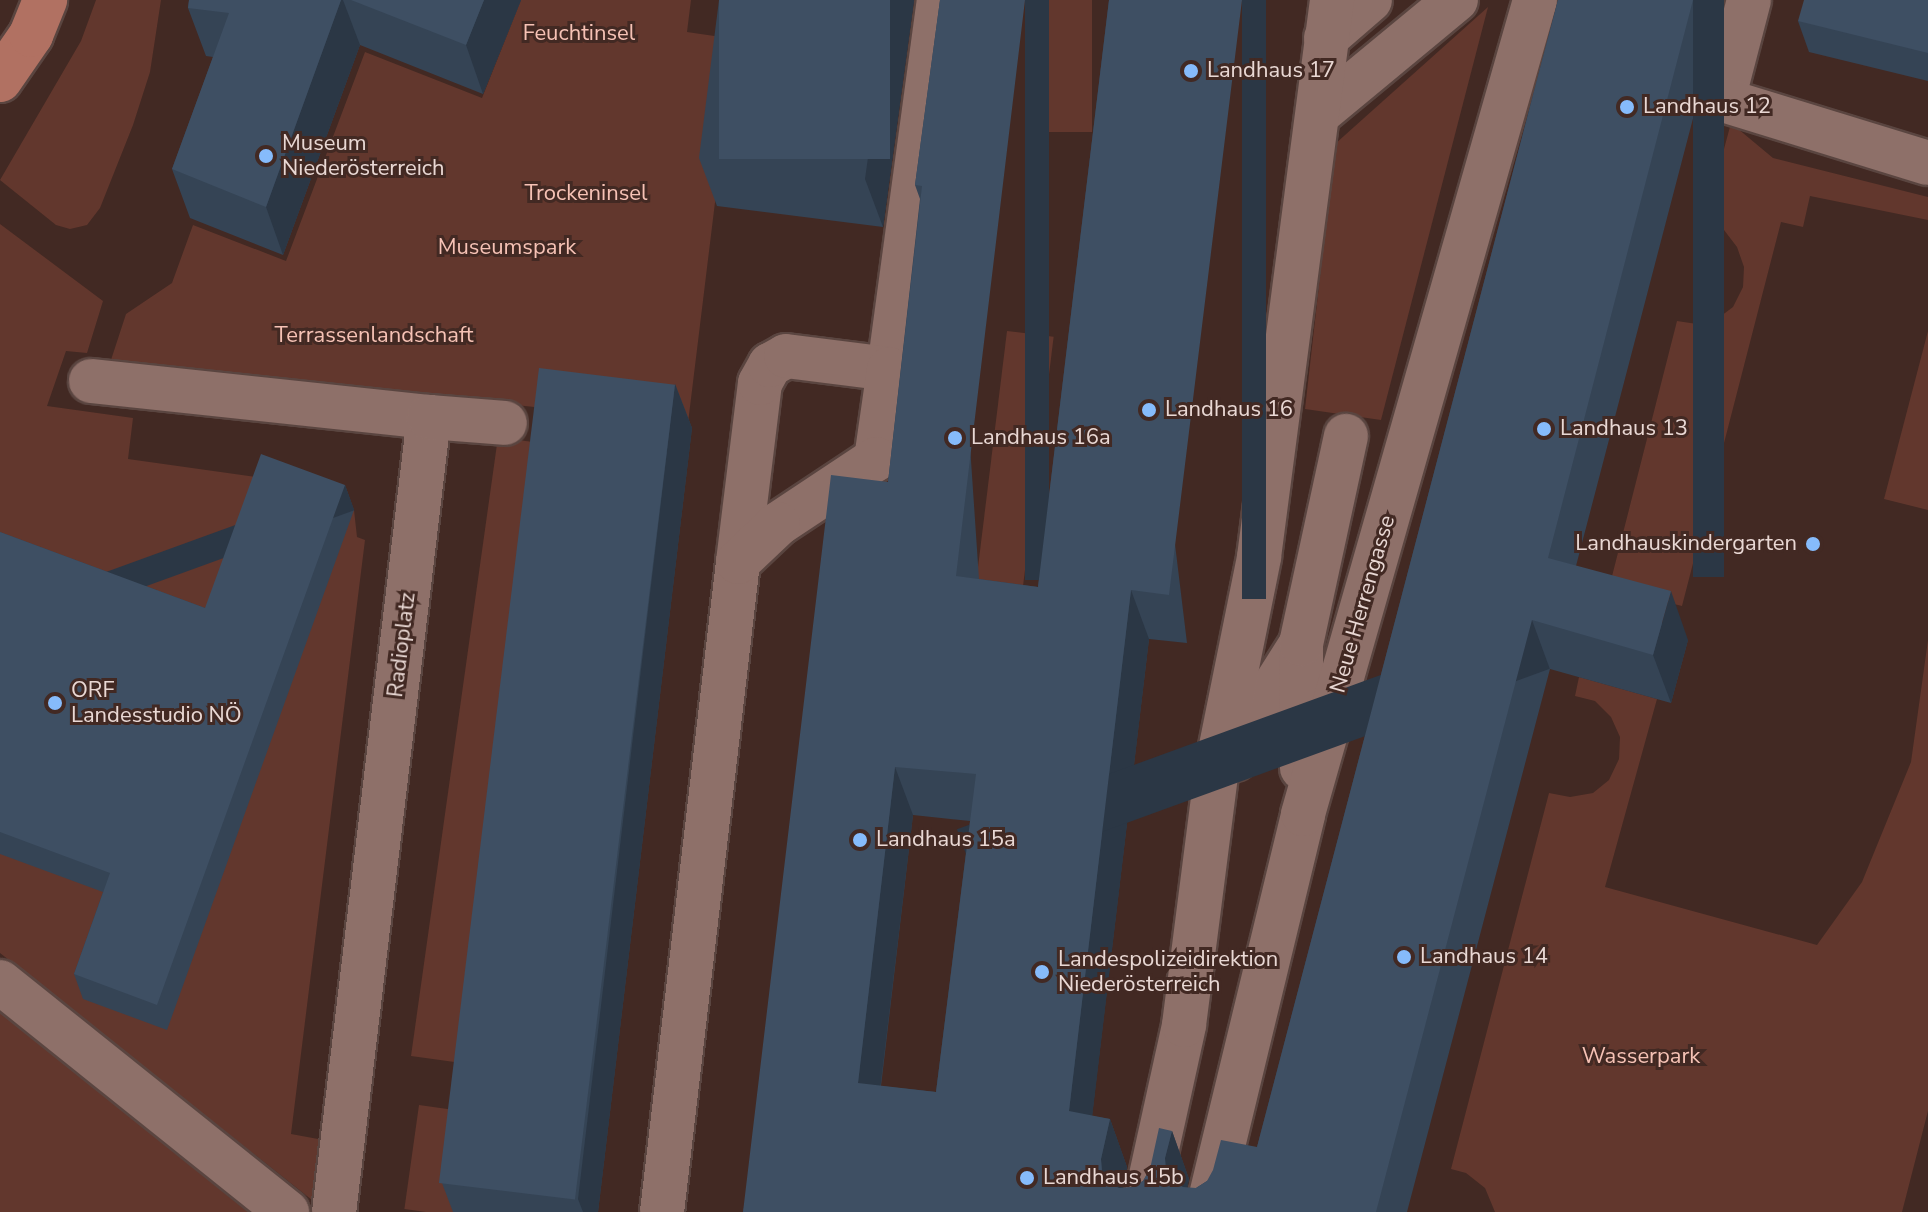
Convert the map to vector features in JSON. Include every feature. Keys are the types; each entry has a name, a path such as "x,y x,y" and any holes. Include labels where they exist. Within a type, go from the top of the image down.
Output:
{"main road":[{"path":"0,80 31,35 45,0"}],"street":[{"path":"738,562 778,524 876,459 939,0"},
{"path":"1143,1212 1184,1025 1211,808 1259,557 1329,19 1370,0"},
{"path":"1318,114 1456,0"},
{"name":"Neue Herrengasse","path":"1207,1212 1303,814 1535,0"},
{"path":"1749,0 1723,100 1928,163"},
{"path":"662,1212 760,383 770,365 786,356 889,369"},
{"path":"91,381 505,423"},
{"name":"Radioplatz","path":"334,1212 429,417"},
{"path":"1303,814 1301,644 1346,436"},
{"path":"1211,808 1256,715 1301,644"},
{"path":"0,982 287,1212"}],"green space":[{"path":"96,0 161,0 150,72 133,125 100,208 87,225 70,229 56,225 0,180 81,41"},
{"name":"Museumspark","path":"521,0 691,0 687,32 735,39 688,423 110,363 126,314 172,283 193,225 286,261 365,52 482,98"},
{"path":"1047,0 1092,0 1092,132 1047,132"},
{"path":"1488,7 1381,420 1305,409 1335,144"},
{"path":"1731,123 1773,158 1928,197 1928,220 1810,196 1803,227 1781,222 1682,606 1609,588 1677,321 1697,324 1717,319 1733,307 1743,287 1744,267 1737,247 1724,230 1704,223"},
{"path":"0,224 103,301 87,353 66,351 47,406 133,418 128,459 270,479 354,510 357,537 365,540 291,1134 329,1141 326,1170 312,1200 0,953"},
{"path":"1007,331 1054,337 1020,609 974,603"},
{"path":"1928,331 1928,510 1884,499"},
{"path":"498,437 550,444 464,1063 411,1056"},
{"name":"Wasserpark","path":"1928,640 1928,1111 1902,1212 1495,1212 1485,1188 1466,1173 1451,1169 1549,793 1570,797 1593,793 1609,780 1619,759 1620,737 1611,717 1595,701 1575,696 1579,677 1657,699 1605,887 1817,945 1862,882 1911,762"},
{"path":"0,1012 248,1212 0,1212"},
{"path":"419,1105 470,1112 456,1212 404,1209"}],"building":[{"path":"189,0 341,0 266,207 172,169 229,13 188,8"},
{"path":"351,0 484,0 466,45"},
{"path":"719,0 890,0 890,159 719,159"},
{"path":"940,0 1025,0 956,576 1038,587 1109,0 1242,0 1169,595 1131,590 1069,1111 1110,1119 1101,1159 1102,1172 1109,1182 1119,1188 1132,1187 1143,1181 1150,1169 1159,1128 1172,1131 1165,1158 1166,1171 1172,1181 1183,1187 1196,1188 1207,1181 1213,1170 1221,1140 1257,1147 1558,0 1693,0 1548,558 1671,591 1653,655 1532,620 1376,1212 743,1212 831,475 888,482 922,186 915,185","holes":["895,767 976,774 936,1092 858,1083"]},
{"path":"1804,0 1928,0 1928,53 1798,21"},
{"path":"539,368 675,385 575,1200 439,1183"},
{"path":"261,454 345,485 157,1005 74,974 110,873 0,832 0,532 205,608"}],"place":[{"name":"Landhaus 17","path":"1191,71"},
{"name":"Landhaus 12","path":"1627,107"},
{"name":"Museum Niederösterreich","path":"266,156"},
{"name":"Landhaus 16","path":"1149,410"},
{"name":"Landhaus 13","path":"1544,429"},
{"name":"Landhaus 16a","path":"955,438"},
{"name":"Landhauskindergarten","path":"1813,544"},
{"name":"ORF Landesstudio NÖ","path":"55,703"},
{"name":"Landhaus 15a","path":"860,840"},
{"name":"Landhaus 14","path":"1404,957"},
{"name":"Landespolizeidirektion Niederösterreich","path":"1042,972"},
{"name":"Landhaus 15b","path":"1027,1178"}],"park label":[{"name":"Feuchtinsel","path":"579,34"},
{"name":"Trockeninsel","path":"586,194"},
{"name":"Terrassenlandschaft","path":"374,336"}]}
